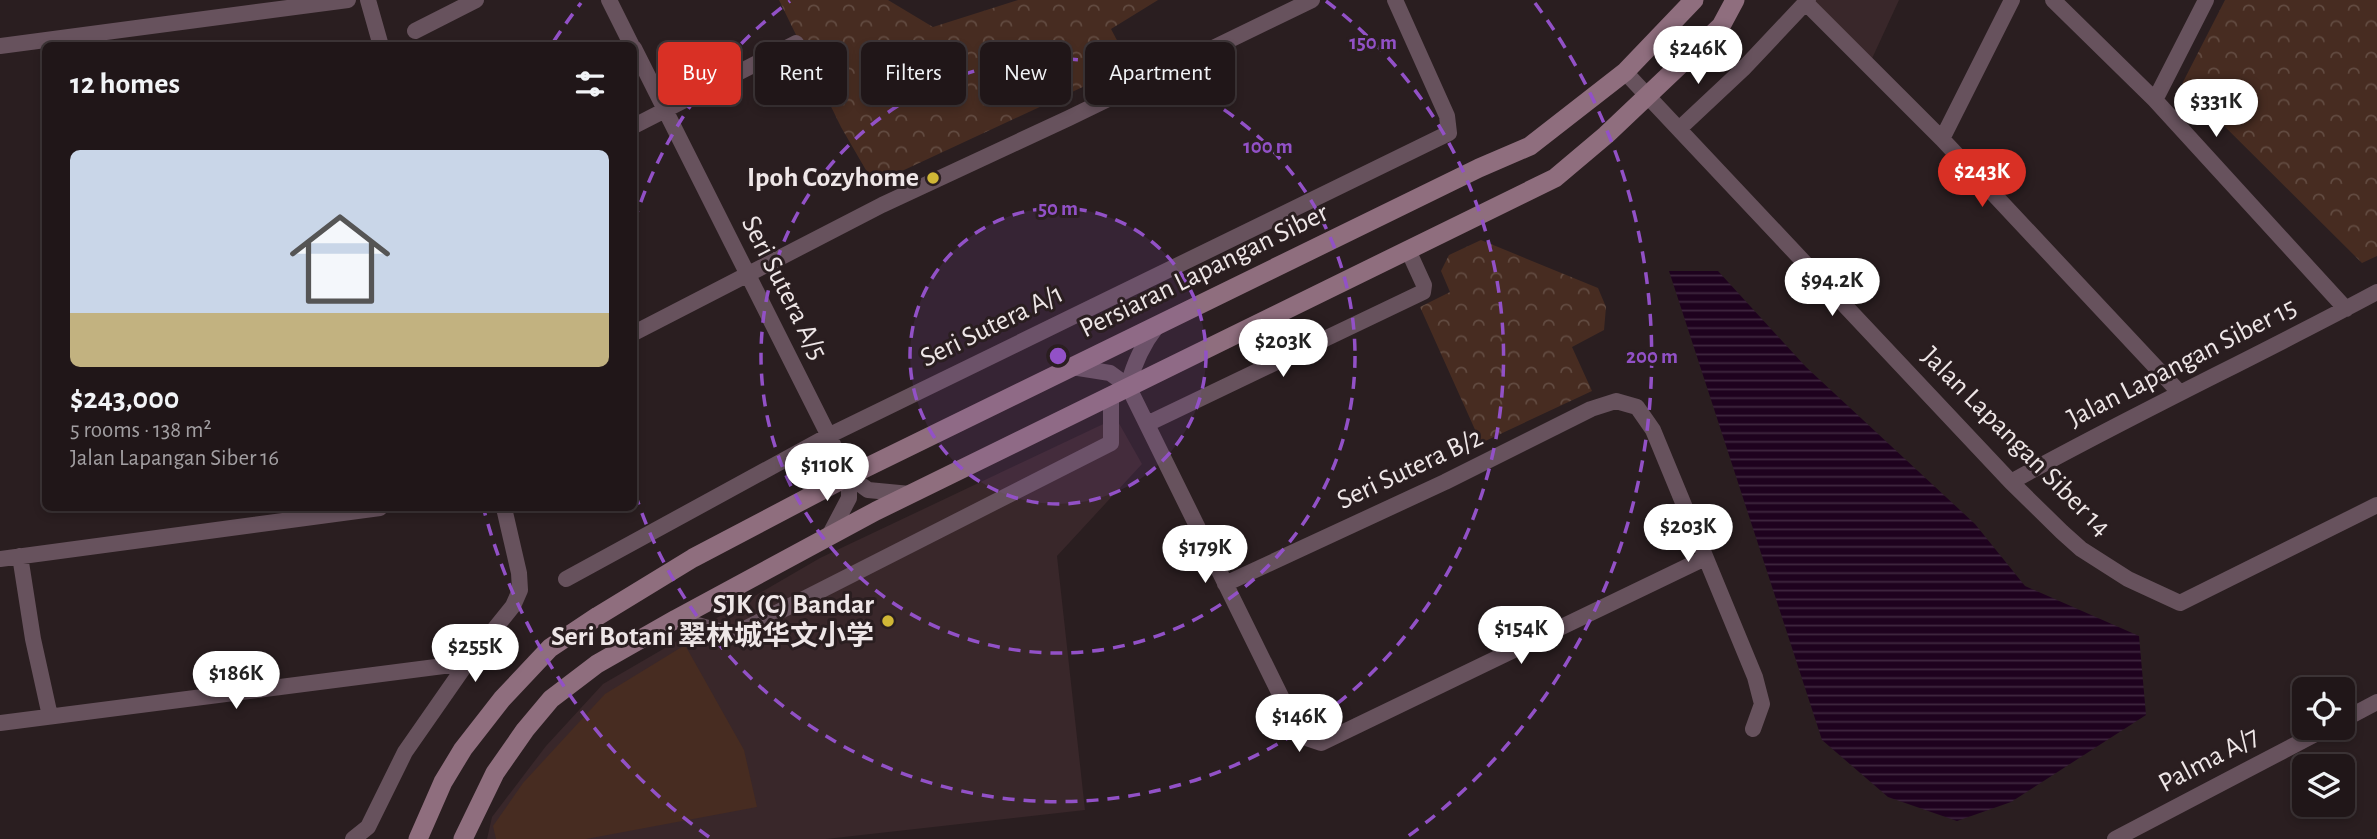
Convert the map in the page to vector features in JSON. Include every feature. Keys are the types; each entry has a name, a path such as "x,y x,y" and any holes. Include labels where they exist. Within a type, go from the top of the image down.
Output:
{"main road":[{"name":"Persiaran Lapangan Siber","path":"415,839 443,782 463,749 502,699 550,648 693,558 849,476 1479,168 1530,146 1625,72 1694,0"},
{"path":"463,839 495,773 525,730 551,699 597,664 910,494 1555,178 1648,96 1721,26 1735,0"}],"street":[{"path":"56,42 125,37 348,0"},
{"path":"368,0 380,42"},
{"path":"415,31 476,0"},
{"name":"Seri Sutera A/5","path":"609,0 630,42"},
{"path":"637,331 882,205 1312,0"},
{"name":"Seri Sutera A/1","path":"566,579 828,436 1449,133 1447,116 1395,0"},
{"path":"1942,139 2012,0"},
{"path":"2053,0 2155,100 2346,309"},
{"path":"2155,100 2206,0"},
{"path":"1679,129 1743,69 1807,2 1942,139 2180,393"},
{"path":"0,46 42,43"},
{"name":"Seri Sutera A/5","path":"637,55 849,476"},
{"path":"637,124 755,64"},
{"name":"Jalan Lapangan Siber 14","path":"1625,72 2011,482 2081,549 2128,579 2180,603 2377,505"},
{"path":"1147,424 1423,292 1424,285 1408,250"},
{"name":"Jalan Lapangan Siber 15","path":"2011,482 2093,437 2377,292"},
{"path":"676,619 733,635 1111,443 1119,390 1158,324"},
{"path":"1072,367 1110,373 1119,390 1147,424 1297,729 1309,739 1321,743 1705,558 1755,677 1762,704 1753,729"},
{"name":"Seri Sutera B/2","path":"1225,584 1445,482 1591,409 1616,401 1637,407 1653,430 1705,558"},
{"path":"849,476 868,490 910,494"},
{"path":"829,536 849,498 849,476"},
{"path":"0,559 358,511"},
{"path":"353,839 368,827 405,752 467,663 513,606 520,590 519,573 505,511"},
{"path":"20,556 33,639 50,716"},
{"path":"0,723 467,663"},
{"path":"2355,714 2377,702"},
{"name":"Palma A/7","path":"2115,839 2304,740"}],"shaded area":[{"path":"1806,0 1899,0 1869,65"},
{"path":"1669,271 1718,271 1806,367 1975,524 2025,586 2139,636 2146,715 2011,802 1957,821 1888,797 1822,740"},
{"name":"SJK (C) Bandar Seri Botani 翠林城华文小学","path":"1116,418 1142,464 1057,556 1085,810 826,839 487,839 492,817 546,746 603,684 820,558"}],"green space":[{"path":"779,0 888,0 933,27 1018,0 1158,0 1111,29 1118,42 1085,42 1085,86 1071,92 1071,42 980,42 980,105 1044,105 874,184 830,105 847,105 847,42 800,42"},
{"path":"2225,0 2377,0 2377,256 2362,263 2182,84"},
{"path":"1481,240 1598,288 1606,307 1604,330 1572,347 1592,391 1481,443 1420,307 1450,292 1441,271 1449,255"},
{"path":"685,645 744,750 757,807 586,839 496,839 493,826 523,783 605,694"}],"place":[{"name":"Ipoh Cozyhome","path":"933,178"},
{"name":"SJK (C) Bandar Seri Botani 翠林城华文小学","path":"888,621"}]}
